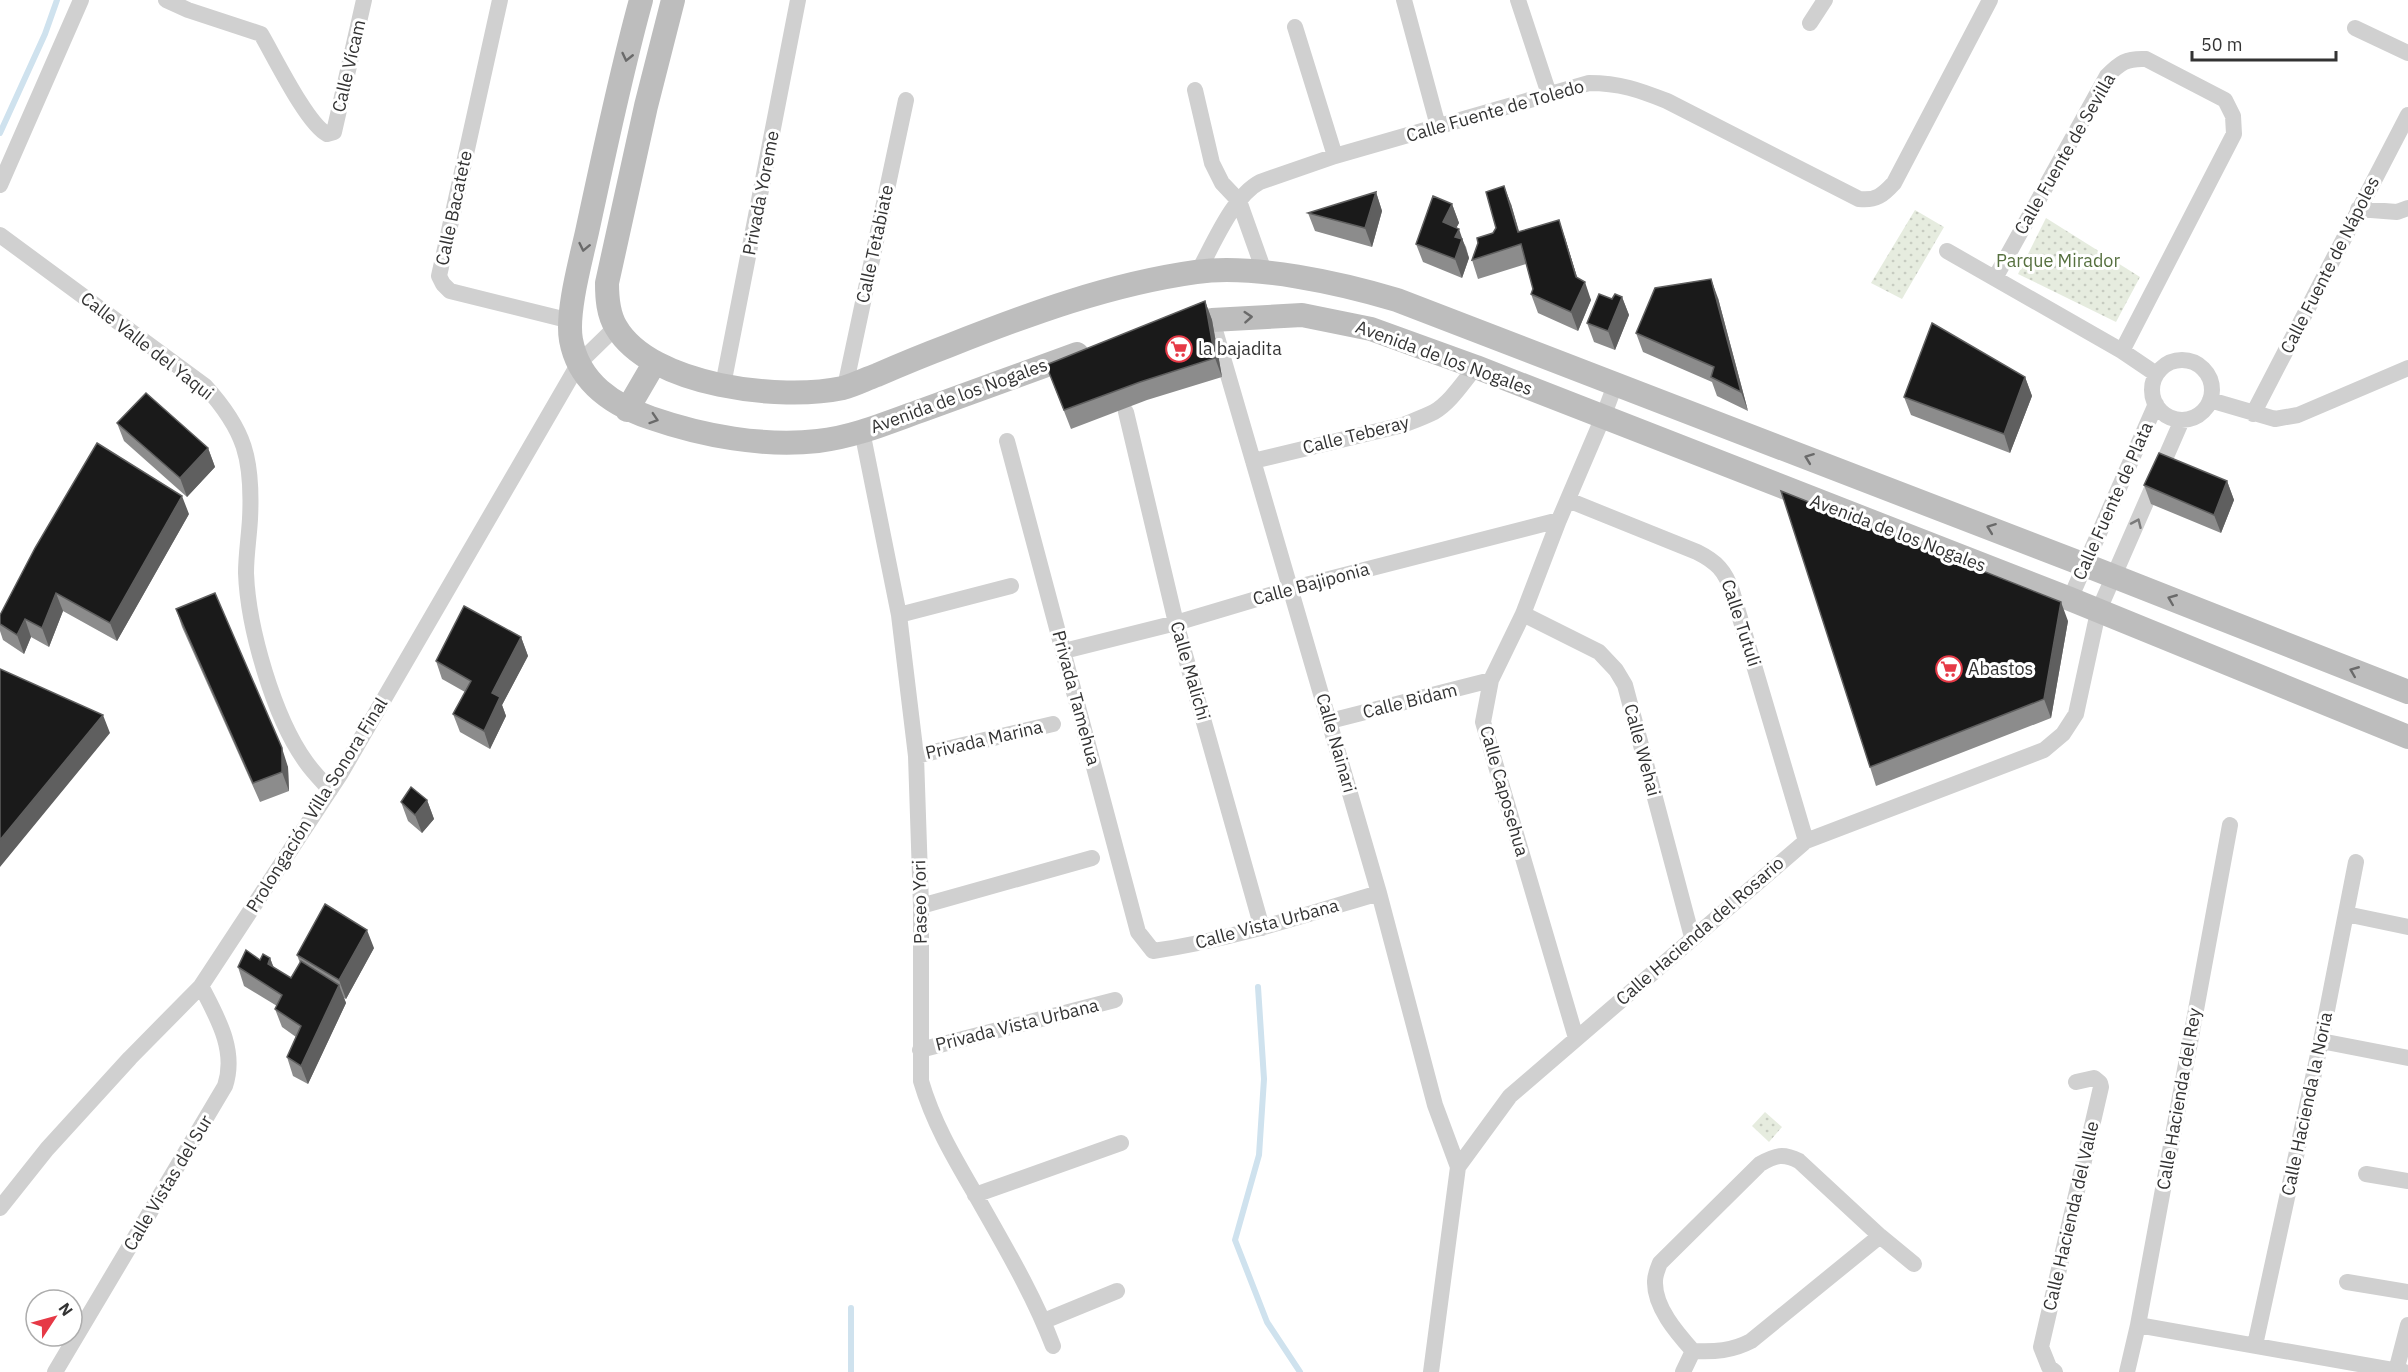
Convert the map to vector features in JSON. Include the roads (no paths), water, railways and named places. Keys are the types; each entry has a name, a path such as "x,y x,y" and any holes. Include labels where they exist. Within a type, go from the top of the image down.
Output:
{"main road":[{"name":"Avenida de los Nogales","path":"641,0 583,251 571,321 570,339 579,363 586,376 600,392 627,410 690,429 778,443 819,441 862,431 1098,346"},
{"name":"Avenida de los Nogales","path":"673,0 610,262 607,283 607,303 616,327 639,353 656,362 723,386 779,392 811,392 845,387 1079,297 1139,282 1198,272 1239,270 1353,287 1397,300 2114,576 2408,692"},
{"name":"Avenida de los Nogales","path":"1153,332 1212,320 1302,315 1371,329 1476,367 2070,599 2408,737"},
{"path":"627,410 656,362"}],"street":[{"path":"0,185 81,0"},
{"name":"Calle Vícam","path":"166,0 188,10 261,34 294,93 316,125 325,133 334,132 364,0"},
{"name":"Calle Bacatete","path":"500,0 439,276 450,291 571,321"},
{"name":"Privada Yoreme","path":"723,386 798,0"},
{"path":"1404,0 1438,126"},
{"path":"1518,0 1549,94"},
{"path":"1810,23 1825,0"},
{"name":"Calle Fuente de Toledo","path":"1198,272 1239,201 1247,191 1260,182 1335,156 1589,83 1614,83 1640,90 1667,101 1859,199 1870,200 1882,196 1894,183 1990,0"},
{"path":"1295,27 1335,156"},
{"path":"2355,28 2408,53"},
{"name":"Calle Fuente de Sevilla","path":"1995,278 2107,76 2118,65 2132,58 2146,59 2225,100 2233,116 2234,134 2122,351"},
{"path":"1195,90 1212,163 1222,183 1239,201 1265,274"},
{"name":"Calle Tetabiate","path":"845,387 906,100"},
{"name":"Calle Fuente de Nápoles","path":"2253,414 2408,115"},
{"path":"2358,209 2397,212 2408,208"},
{"name":"Calle Valle del Yaqui","path":"0,235 196,379 217,399 228,414 248,454 251,479 246,573 256,639 279,712 305,762 330,790"},
{"path":"1947,250 2122,351 2156,374"},
{"name":"Calle Nainari","path":"1212,320 1380,893 1435,1105 1458,1167"},
{"name":"Prolongación Villa Sonora Final","path":"0,1208 47,1149 130,1058 201,986 330,790 579,363 616,327"},
{"path":"2181,359 2195,363 2207,372 2212,386 2210,400 2204,410 2194,417 2182,420 2167,415 2156,404 2152,389 2156,374 2167,364 2181,359"},
{"name":"Calle Teberay","path":"1253,461 1403,425 1418,419 1435,411 1451,397 1476,367"},
{"path":"2210,400 2275,419 2298,415 2408,368"},
{"name":"Calle Caposehua","path":"1576,1038 1483,722 1491,680 1523,614 1559,519 1604,417 1615,385"},
{"name":"Calle Fuente de Plata","path":"2070,599 2156,404"},
{"name":"Calle Malichi","path":"1126,412 1176,623 1262,928"},
{"name":"Calle Fuente de Plata","path":"2098,612 2182,420"},
{"name":"Paseo Yori","path":"862,431 898,615 916,756 921,906 921,1081 929,1109 944,1141 1044,1320 1053,1346"},
{"name":"Privada Tamehua","path":"1007,441 1138,932 1152,951"},
{"name":"Calle Tutuli","path":"1568,500 1697,552 1714,561 1722,569 1732,591 1806,841"},
{"name":"Calle Bajiponia","path":"1064,651 1176,623 1290,589 1559,519"},
{"path":"898,615 1011,586"},
{"name":"Calle Hacienda del Rosario","path":"1431,1372 1458,1167 1510,1096 1806,841 2044,750 2063,734 2076,714 2098,612"},
{"name":"Calle Wehai","path":"1523,614 1599,652 1616,670 1625,685 1692,937"},
{"name":"Calle Bidam","path":"1330,721 1491,680"},
{"name":"Privada Marina","path":"916,756 1053,724"},
{"name":"Calle Hacienda del Rey","path":"2127,1372 2138,1325 2230,825"},
{"path":"921,906 1092,858"},
{"name":"Calle Hacienda la Noria","path":"2255,1345 2322,1041 2356,862"},
{"name":"Calle Vista Urbana","path":"1152,951 1192,945 1262,928 1380,893"},
{"path":"2346,914 2408,927"},
{"name":"Calle Vistas del Sur","path":"55,1372 225,1086 230,1071 230,1061 219,1023 201,986"},
{"name":"Privada Vista Urbana","path":"920,1050 1115,1000"},
{"path":"2322,1041 2408,1058"},
{"name":"Calle Hacienda del Valle","path":"2055,1372 2049,1367 2041,1347 2101,1087 2098,1080 2094,1078 2076,1082"},
{"path":"975,1195 1121,1143"},
{"path":"1694,1351 1664,1313 1657,1298 1655,1280 1660,1263 1760,1164 1775,1156 1786,1155 1800,1161 1880,1236 1914,1264"},
{"path":"2366,1174 2408,1181"},
{"path":"1694,1351 1738,1348 1751,1341 1880,1236"},
{"path":"2348,1282 2408,1292"},
{"path":"1044,1320 1117,1291"},
{"path":"2138,1325 2400,1371 2408,1325"},
{"path":"1683,1372 1694,1351"}],"waterway":[{"path":"0,133 45,34 57,0"},
{"path":"1258,987 1264,1079 1259,1155 1235,1240 1267,1322 1300,1372"},
{"path":"851,1308 851,1372"}],"place":[{"name":"la bajadita","path":"1179,349"},
{"name":"Abastos","path":"1949,669"}],"park label":[{"name":"Parque Mirador","path":"2058,261"}]}
